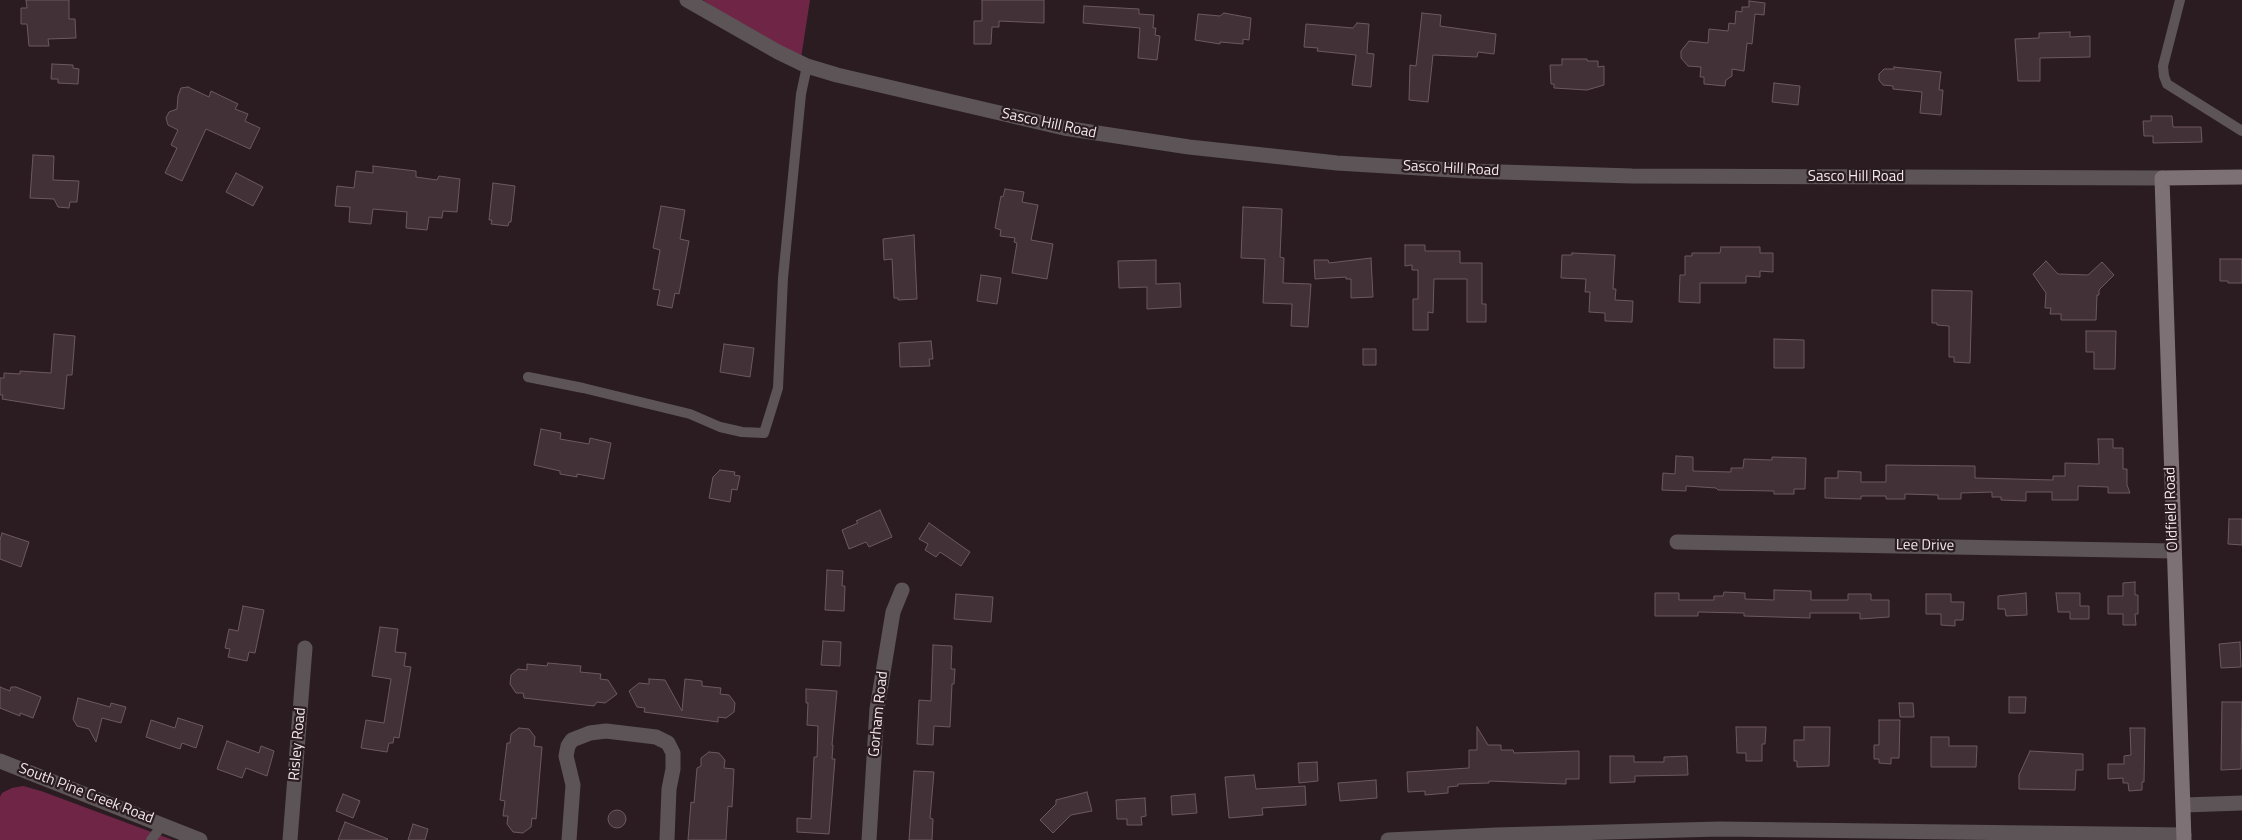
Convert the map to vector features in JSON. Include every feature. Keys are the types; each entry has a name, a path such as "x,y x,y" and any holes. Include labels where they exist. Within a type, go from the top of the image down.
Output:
{"street":[{"name":"Sasco Hill Road","path":"688,0 741,32 807,66 837,75 1099,135 1189,147 1337,163 1468,171 1632,176 2242,177"},
{"name":"Oldfield Road","path":"2162,178 2184,837"},
{"name":"Lee Drive","path":"1677,542 2174,551"},
{"name":"Gorham Road","path":"869,840 878,709 893,612 902,590"},
{"name":"Risley Road","path":"290,840 305,648"},
{"path":"569,840 573,785 566,756 568,746 572,740 590,732 606,731 656,737 668,743 672,753 672,769 669,789 667,840"},
{"name":"South Pine Creek Road","path":"1,764 163,824 200,840"},
{"path":"2184,804 2242,803"},
{"path":"1388,840 1720,829 2184,837"}],"lane":[{"path":"2180,0 2163,66 2167,84 2242,131"},
{"path":"528,377 690,414 720,427 742,432 764,433 778,388 783,278 800,94 807,66"},
{"path":"151,840 163,824"}],"shaded area":[{"path":"703,0 810,0 801,58 764,41"},
{"path":"23,786 173,840 0,840 0,797 2,793 12,788"}],"building":[{"path":"26,0 69,0 69,19 75,19 76,38 48,39 49,46 29,46 27,24 21,24 21,8 27,8"},
{"path":"982,0 1044,0 1044,23 999,21 999,27 992,27 991,44 974,44 974,21 982,21"},
{"path":"1749,1 1765,3 1764,15 1755,14 1752,44 1747,43 1744,71 1732,69 1732,76 1726,80 1725,86 1704,84 1704,77 1700,77 1701,67 1688,66 1681,58 1681,51 1689,41 1708,43 1709,29 1728,31 1729,23 1735,24 1736,11 1742,12 1742,7 1749,7"},
{"path":"1084,6 1139,9 1139,14 1154,15 1153,28 1156,28 1155,35 1160,36 1157,60 1138,58 1140,28 1083,23"},
{"path":"1224,13 1251,18 1249,40 1243,39 1243,44 1220,42 1220,44 1195,40 1198,14 1220,16"},
{"path":"1422,13 1441,15 1440,26 1496,34 1494,54 1478,52 1477,57 1433,55 1428,102 1409,100 1410,65 1416,66"},
{"path":"1357,23 1369,24 1367,53 1374,54 1371,87 1352,85 1356,55 1317,51 1318,48 1304,47 1306,24 1353,28"},
{"path":"2070,32 2070,37 2090,36 2090,57 2040,58 2040,81 2018,81 2015,39 2039,38 2039,33"},
{"path":"1562,59 1598,61 1598,67 1604,66 1604,85 1587,90 1554,88 1554,84 1551,84 1550,65 1562,65"},
{"path":"52,64 73,65 73,68 79,69 78,84 58,83 58,79 51,79"},
{"path":"1894,67 1941,72 1939,90 1943,90 1941,115 1920,113 1922,92 1893,89 1893,86 1883,85 1879,80 1879,74 1884,69 1894,69"},
{"path":"1774,83 1800,86 1798,105 1772,102"},
{"path":"188,87 209,97 211,91 238,104 235,109 248,114 245,121 260,128 250,149 206,129 182,181 165,173 177,148 171,145 178,130 168,125 166,118 169,112 177,109 181,88"},
{"path":"2151,116 2172,116 2173,127 2201,127 2202,142 2153,143 2153,136 2144,136 2143,121 2151,121"},
{"path":"33,155 54,156 53,180 79,181 77,202 70,202 69,208 58,207 54,199 30,198"},
{"path":"373,166 416,171 416,177 437,180 439,176 460,179 457,212 443,211 442,218 429,217 427,230 406,228 407,212 373,209 371,224 349,222 350,207 335,206 337,186 354,188 356,171 373,173"},
{"path":"236,173 263,187 253,206 226,192"},
{"path":"493,183 515,186 511,222 509,222 508,226 491,224 492,220 489,220"},
{"path":"1005,189 1024,192 1022,202 1038,205 1031,240 1053,244 1047,279 1012,273 1017,243 1014,242 1015,238 1000,236 1001,230 995,228 1001,196 1003,197"},
{"path":"661,206 685,210 680,239 689,241 679,294 675,293 672,308 657,305 660,290 653,289 660,250 653,248"},
{"path":"1243,207 1282,209 1280,257 1284,258 1283,283 1311,284 1308,327 1291,326 1292,304 1263,303 1265,259 1241,258"},
{"path":"914,235 917,299 898,300 898,298 894,298 892,259 884,260 883,239"},
{"path":"1405,245 1425,245 1425,251 1460,251 1460,263 1482,263 1482,304 1486,304 1486,322 1467,322 1467,279 1434,279 1433,313 1428,312 1428,330 1413,330 1413,299 1418,299 1418,270 1412,270 1412,265 1405,266"},
{"path":"1721,247 1760,247 1760,253 1773,253 1773,272 1760,271 1760,277 1746,276 1746,283 1700,283 1700,303 1679,302 1680,275 1685,275 1685,256 1692,256 1692,253 1720,253"},
{"path":"1572,253 1615,255 1613,289 1616,289 1615,300 1633,301 1632,322 1605,321 1605,313 1589,312 1590,292 1585,292 1586,279 1561,278 1562,255 1572,255"},
{"path":"1371,258 1373,297 1351,298 1351,279 1346,279 1346,277 1315,279 1314,260 1328,260 1329,263"},
{"path":"2220,259 2242,259 2242,283 2220,281"},
{"path":"1156,260 1156,284 1180,283 1181,307 1147,309 1147,287 1119,288 1118,261"},
{"path":"2046,261 2058,274 2088,275 2102,262 2114,275 2099,290 2099,295 2097,295 2096,320 2061,320 2061,314 2050,314 2051,308 2045,308 2046,293 2033,274"},
{"path":"981,275 1001,278 997,304 977,301"},
{"path":"1932,290 1972,291 1970,363 1954,362 1954,357 1949,357 1949,326 1932,323"},
{"path":"2086,331 2116,331 2115,369 2094,369 2094,352 2086,352"},
{"path":"54,334 75,336 72,375 67,375 64,409 2,399 3,395 0,395 0,378 4,378 4,373 20,374 20,371 51,373"},
{"path":"1774,339 1804,340 1804,368 1774,368"},
{"path":"931,341 933,359 929,359 930,366 900,367 899,343"},
{"path":"724,344 754,348 750,377 720,372"},
{"path":"1363,349 1376,349 1376,365 1363,365"},
{"path":"541,429 561,433 560,439 589,444 590,438 611,443 604,479 577,474 577,477 560,474 560,471 534,465"},
{"path":"2098,439 2113,439 2113,448 2123,448 2123,469 2127,469 2127,485 2130,493 2108,493 2108,487 2078,486 2078,500 2052,500 2052,492 2026,492 2026,501 2001,500 2001,497 1992,497 1992,492 1961,493 1961,499 1938,499 1938,495 1905,494 1905,499 1886,499 1886,496 1861,496 1861,499 1825,498 1825,478 1838,478 1838,471 1861,472 1861,482 1886,482 1886,465 1975,466 1975,478 2053,480 2053,476 2065,476 2065,463 2099,464"},
{"path":"1676,456 1693,457 1693,471 1731,472 1731,468 1743,468 1744,459 1772,460 1772,457 1806,458 1805,489 1794,489 1794,494 1774,494 1774,491 1718,490 1716,488 1686,486 1686,491 1662,490 1663,473 1675,474"},
{"path":"720,470 735,472 734,475 740,476 737,490 732,489 730,502 709,498 713,477"},
{"path":"880,510 892,537 869,547 866,542 849,549 842,530"},
{"path":"2229,519 2242,519 2242,545 2228,544"},
{"path":"929,523 970,552 961,566 940,552 936,557 925,550 928,544 919,539"},
{"path":"2,533 29,542 21,567 0,559"},
{"path":"827,570 843,571 842,586 845,586 844,611 825,610"},
{"path":"2135,582 2135,595 2138,595 2138,614 2135,614 2136,625 2123,625 2123,614 2108,614 2108,596 2123,596 2123,583"},
{"path":"1774,590 1811,591 1811,600 1848,600 1848,594 1871,594 1871,600 1889,600 1889,617 1860,619 1860,613 1810,613 1810,618 1744,616 1744,613 1698,612 1698,616 1655,616 1655,593 1679,593 1679,600 1714,600 1714,596 1723,596 1724,592 1745,593 1745,599 1774,600"},
{"path":"2026,593 2027,615 2006,616 2005,609 1998,609 1998,596"},
{"path":"2056,593 2080,593 2080,606 2089,606 2089,619 2070,619 2070,612 2058,612"},
{"path":"956,594 993,597 991,622 954,619"},
{"path":"1926,594 1951,594 1951,602 1964,602 1963,620 1955,620 1955,626 1941,625 1941,614 1926,614"},
{"path":"243,606 264,610 255,653 249,652 247,661 228,657 230,649 225,648 229,629 238,631"},
{"path":"380,627 398,629 395,652 406,653 404,666 411,667 399,738 394,737 393,743 389,743 387,752 361,748 366,720 384,723 391,679 372,676"},
{"path":"823,641 841,642 840,666 821,665"},
{"path":"2240,642 2241,667 2221,668 2219,644"},
{"path":"933,645 952,646 951,669 955,669 954,684 952,684 950,727 934,726 933,745 917,744 919,700 931,701"},
{"path":"548,663 581,666 580,672 601,674 600,679 608,680 617,694 605,703 597,702 594,706 524,698 523,693 516,693 510,684 511,675 518,669 527,670 527,664 547,666"},
{"path":"649,679 665,680 682,711 685,679 702,681 702,686 721,688 720,694 729,695 735,703 734,712 726,718 718,717 718,722 644,712 645,708 637,707 629,691 639,683 649,684"},
{"path":"0,687 10,691 11,687 16,687 41,697 33,718 20,713 20,716 0,708"},
{"path":"806,689 837,691 832,745 832,759 835,759 829,834 797,832 797,818 811,819 814,757 817,757 818,726 807,725 808,703 806,703"},
{"path":"2009,697 2026,697 2025,713 2009,713"},
{"path":"78,698 110,707 111,703 126,707 121,723 102,718 96,742 89,729 77,726 73,719"},
{"path":"2222,702 2242,702 2241,769 2221,770"},
{"path":"1899,703 1913,703 1914,717 1900,717"},
{"path":"178,718 203,726 196,748 182,743 180,749 146,737 151,720 175,728"},
{"path":"1879,720 1900,720 1899,758 1891,758 1891,764 1879,763 1879,759 1874,759 1874,745 1879,745"},
{"path":"1477,727 1488,745 1501,745 1501,750 1513,750 1514,753 1579,751 1579,779 1566,779 1566,784 1489,781 1489,783 1458,784 1458,786 1448,787 1448,793 1425,795 1425,791 1408,792 1407,772 1469,768 1469,750 1477,750"},
{"path":"1736,727 1766,727 1765,744 1762,744 1762,761 1746,761 1746,753 1737,753"},
{"path":"1804,727 1830,727 1829,766 1797,767 1797,761 1794,761 1794,740 1804,740"},
{"path":"519,728 529,729 535,737 534,746 542,747 536,819 532,818 531,827 523,833 513,832 507,824 508,816 503,816 505,801 500,800 507,743 510,743 511,734"},
{"path":"2130,728 2145,728 2144,782 2142,782 2142,790 2129,791 2128,783 2123,783 2123,778 2108,779 2108,764 2124,764 2124,756 2131,755"},
{"path":"1931,737 1949,737 1949,746 1977,746 1976,767 1931,767"},
{"path":"227,741 259,753 261,746 274,751 267,776 246,768 242,778 217,769"},
{"path":"2030,751 2083,754 2083,770 2076,770 2075,790 2019,789 2019,775"},
{"path":"709,752 719,753 725,760 724,768 734,769 732,807 728,806 726,840 688,840 691,802 694,803 697,768 701,766 701,758"},
{"path":"1610,756 1634,756 1634,762 1664,762 1664,757 1687,756 1688,775 1635,776 1635,782 1610,783"},
{"path":"1317,762 1318,781 1299,783 1298,763"},
{"path":"914,771 934,772 930,818 933,819 932,840 909,840"},
{"path":"1254,775 1256,789 1305,786 1306,805 1262,808 1263,815 1229,818 1225,777"},
{"path":"1376,780 1377,798 1340,801 1338,783"},
{"path":"1087,792 1092,811 1071,815 1053,833 1040,820 1056,804 1056,800"},
{"path":"343,794 360,801 353,818 336,811"},
{"path":"1195,794 1197,813 1172,815 1171,796"},
{"path":"1145,798 1146,816 1141,817 1142,825 1127,825 1127,819 1117,819 1116,800"},
{"path":"617,810 623,813 626,819 623,825 617,828 611,825 608,819 611,813"},
{"path":"345,822 388,839 338,840"},
{"path":"413,824 428,829 425,840 408,840"}]}
